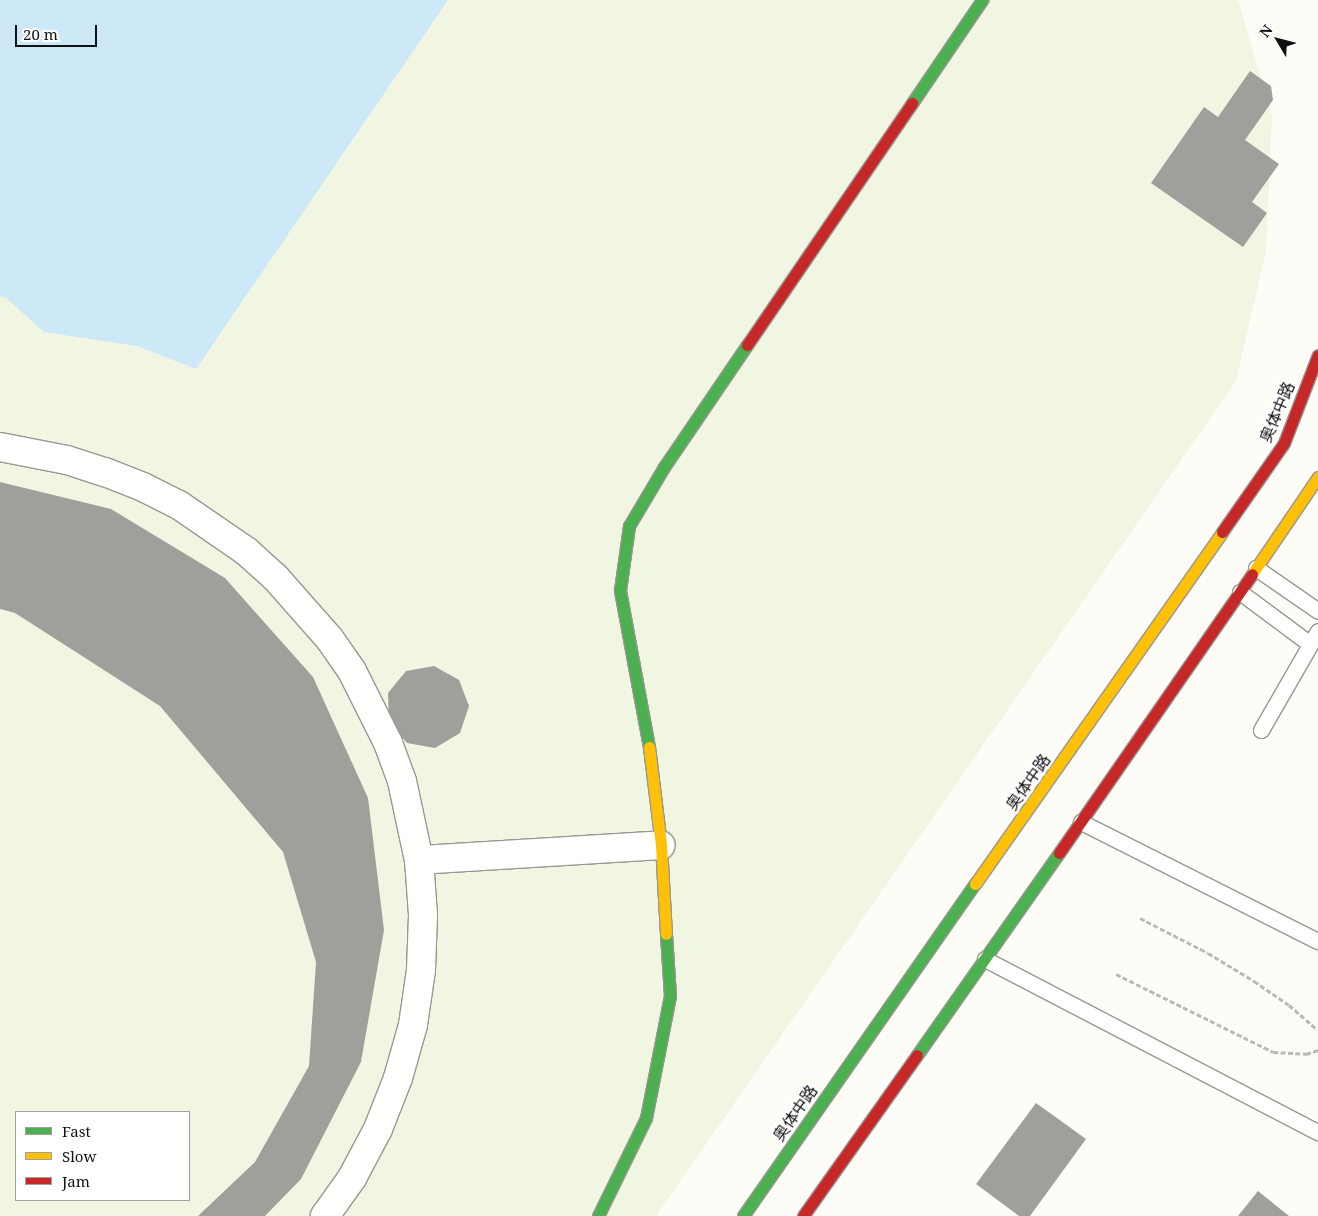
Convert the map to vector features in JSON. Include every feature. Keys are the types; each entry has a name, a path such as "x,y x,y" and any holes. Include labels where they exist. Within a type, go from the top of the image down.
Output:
{"main road":[{"path":"598,1216 646,1118 670,996 660,844 645,719 620,590 629,526 670,458 982,0"},
{"name":"奥体中路","path":"743,1216 1284,443 1318,355"},
{"path":"803,1216 1081,822 1318,477"}],"street":[{"path":"0,447 67,460 143,487 213,527 246,551 276,577 329,638 352,671 388,743 402,782 419,860 423,915 422,961 413,1025 398,1078 378,1129 352,1178 325,1216"},
{"path":"419,860 660,844"}],"lane":[{"path":"1256,568 1318,610"},
{"path":"1240,592 1314,637 1261,730"},
{"path":"1081,822 1318,941"},
{"path":"985,959 1318,1132"}],"path":[{"path":"1140,918 1208,953 1254,981 1289,1005 1318,1030"},
{"path":"1116,974 1273,1052 1306,1054 1318,1050"}],"green space":[{"path":"0,0 1238,0 1272,116 1266,251 1236,381 656,1216 0,1216"}],"water":[{"path":"0,0 448,0 196,369 137,346 44,332 6,298 0,296"}],"building":[{"path":"1250,71 1271,86 1273,100 1245,140 1279,164 1252,202 1267,213 1243,247 1151,183 1204,107 1218,117"},
{"path":"0,482 111,509 225,578 313,677 368,798 384,930 361,1062 301,1179 265,1216 198,1216 255,1162 309,1066 316,962 283,852 160,706 15,613 0,609"},
{"path":"434,666 459,680 469,706 460,733 435,748 407,743 389,722 388,693 406,671"},
{"path":"1036,1103 1086,1139 1030,1216 1019,1216 976,1184"},
{"path":"1258,1191 1289,1216 1238,1216"}],"traffic: fast":[{"path":"912,103 982,0"},
{"path":"649,747 620,590 629,526 664,467 747,345"},
{"path":"917,1055 1059,853"},
{"path":"743,1216 975,884"},
{"path":"598,1216 646,1118 670,996 666,934"}],"traffic: slow":[{"path":"1252,574 1318,477"},
{"path":"975,884 1222,532"},
{"path":"649,747 661,845 666,934"}],"traffic: jam":[{"path":"747,345 912,103"},
{"path":"1222,532 1284,443 1318,355"},
{"path":"1059,853 1252,574"},
{"path":"803,1216 917,1055"}]}
